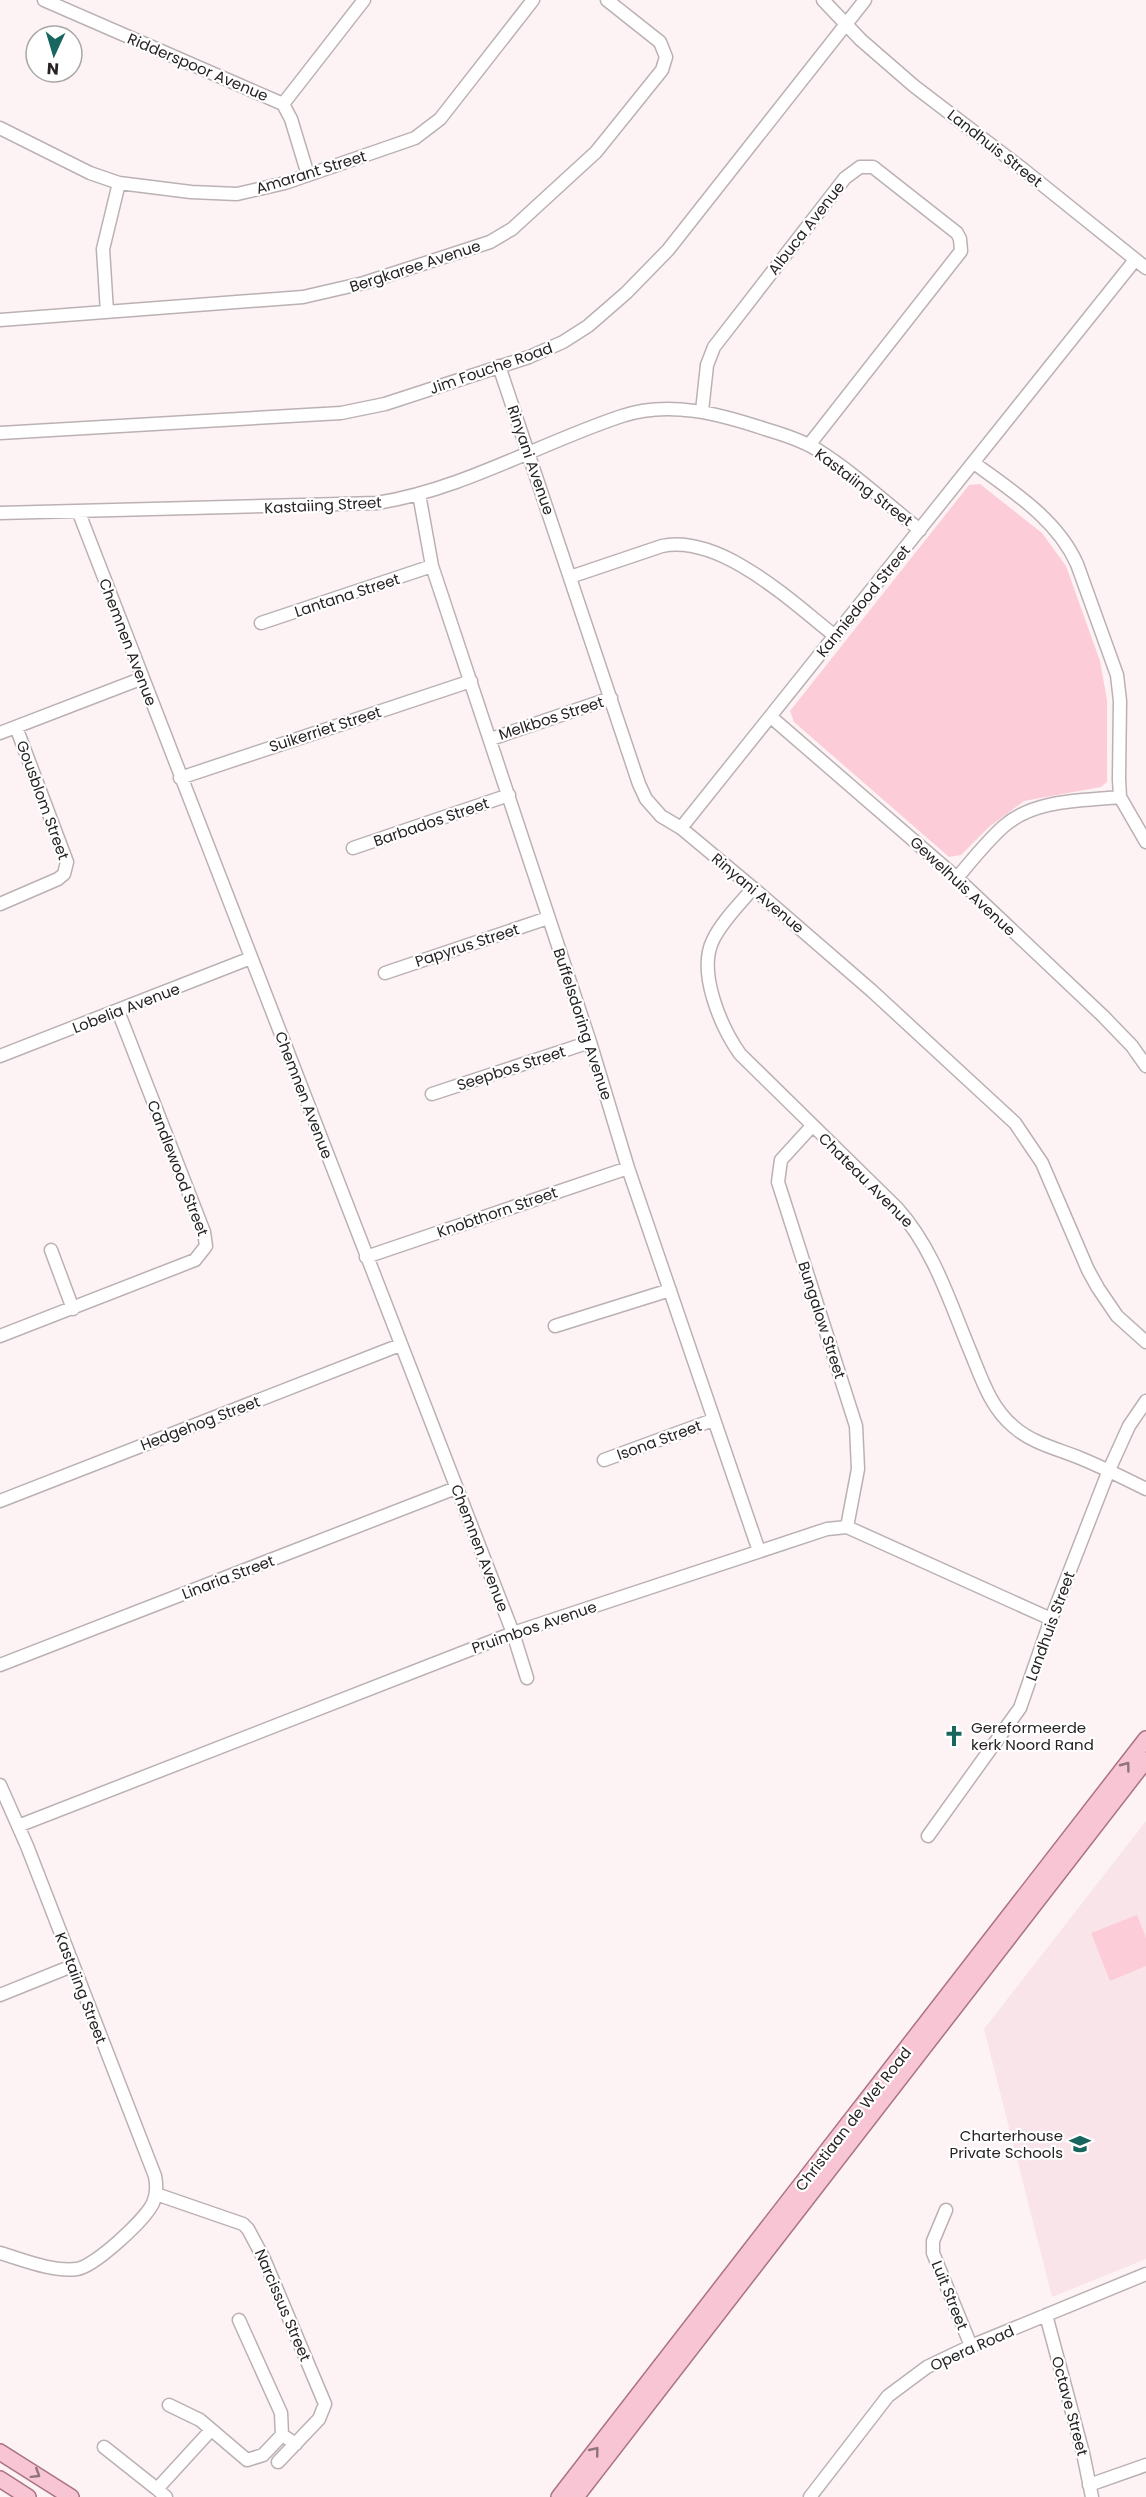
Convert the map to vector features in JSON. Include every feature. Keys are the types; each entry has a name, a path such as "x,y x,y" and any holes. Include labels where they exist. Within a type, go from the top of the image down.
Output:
{"main road":[{"name":"Christiaan de Wet Road","path":"559,2497 1146,1739"},
{"name":"Christiaan de Wet Road","path":"576,2497 1146,1760"},
{"path":"0,2452 71,2497"},
{"path":"0,2479 28,2497"}],"street":[{"name":"Ridderspoor Avenue","path":"44,0 283,104 291,119 308,175"},
{"name":"Amarant Street","path":"0,128 90,173 119,183 191,192 237,194 308,175 415,138 429,129 440,119 533,0"},
{"name":"Bergkaree Avenue","path":"0,320 303,297 335,291 502,236 536,209 596,152 662,70 666,57 660,42 608,0"},
{"name":"Landhuis Street","path":"823,0 846,25 914,87 1024,170 1146,268"},
{"name":"Jim Fouche Road","path":"0,433 342,413 385,404 552,348 575,336 606,312 649,271 866,0"},
{"path":"283,104 360,1"},
{"name":"Albuca Avenue","path":"702,411 707,365 714,347 845,178 860,167 873,167 957,233 961,250 809,445"},
{"path":"107,312 103,249 119,183"},
{"name":"Kanniedood Street","path":"681,828 1135,260"},
{"name":"Rinyani Avenue","path":"499,366 646,799 661,816 681,828 872,991 1015,1123 1042,1162 1088,1270 1098,1288 1117,1316 1146,1342"},
{"name":"Kastaiing Street","path":"0,513 79,513 367,504 419,494 475,475 625,415 664,410 702,411 751,424 809,445 828,457 920,530"},
{"path":"974,463 1052,525 1062,537 1077,564 1117,675 1120,701 1120,797 1146,842"},
{"name":"Buffelsdoring Avenue","path":"419,494 432,566 590,1042 628,1167 759,1551"},
{"name":"Chemnen Avenue","path":"79,513 513,1632 527,1678"},
{"path":"570,577 662,546 674,544 691,546 731,560 748,569 835,636"},
{"name":"Lantana Street","path":"261,623 432,566"},
{"path":"0,733 143,678"},
{"name":"Suikerriet Street","path":"180,778 471,681"},
{"name":"Melkbos Street","path":"491,739 611,698"},
{"name":"Gewelhuis Avenue","path":"771,717 957,878 1103,1016 1132,1046 1146,1066"},
{"name":"Gousblom Street","path":"0,904 58,879 64,874 67,862 16,727"},
{"name":"Barbados Street","path":"353,848 509,795"},
{"path":"957,878 1004,826 1028,811 1054,804 1120,797"},
{"name":"Chateau Avenue","path":"753,888 713,939 707,959 710,987 721,1019 740,1054 897,1208 918,1234 932,1258 985,1387 1002,1415 1014,1427 1034,1440 1109,1470 1146,1489"},
{"name":"Papyrus Street","path":"385,973 548,918"},
{"name":"Lobelia Avenue","path":"0,1056 251,958"},
{"name":"Candlewood Street","path":"0,1336 195,1260 206,1246 204,1232 118,1011"},
{"name":"Seepbos Street","path":"432,1095 590,1042"},
{"name":"Bungalow Street","path":"812,1126 781,1160 778,1182 856,1426 858,1469 847,1527"},
{"name":"Knobthorn Street","path":"366,1257 628,1167"},
{"path":"51,1250 73,1309"},
{"path":"555,1326 670,1290"},
{"name":"Hedgehog Street","path":"0,1501 400,1345"},
{"name":"Landhuis Street","path":"928,1836 1016,1714 1109,1470 1129,1426 1146,1401"},
{"name":"Isona Street","path":"604,1460 713,1420"},
{"name":"Linaria Street","path":"0,1665 456,1488"},
{"path":"847,1527 1051,1619"},
{"name":"Pruimbos Avenue","path":"18,1827 513,1632 827,1529 847,1527"},
{"name":"Kastaiing Street","path":"0,1785 155,2176 156,2194"},
{"path":"0,1995 72,1966"},
{"path":"0,2253 68,2270 87,2266 98,2259 147,2212 156,2194"},
{"name":"Narcissus Street","path":"156,2194 243,2224 254,2239 325,2404 319,2419 278,2462"},
{"name":"Luit Street","path":"946,2210 933,2241 933,2253 971,2346"},
{"name":"Opera Road","path":"810,2497 888,2396 927,2367 971,2346 1146,2274"},
{"name":"Octave Street","path":"1046,2315 1083,2453 1090,2491"},
{"path":"169,2405 193,2415 247,2460 259,2457 282,2435 281,2413 239,2320"},
{"path":"104,2447 161,2493 211,2430"},
{"path":"282,2435 296,2444"},
{"path":"1090,2491 1146,2465"}],"shaded area":[{"path":"980,484 1042,533 1066,566 1100,661 1107,700 1107,782 1101,787 1024,801 989,827 961,855 949,857 794,722 790,711 969,485"},
{"name":"Charterhouse Private Schools","path":"1146,1821 1146,2259 1052,2297 984,2029"},
{"path":"1137,1915 1146,1938 1146,1966 1110,1981 1091,1933"}],"place":[{"name":"Gereformeerde kerk Noord Rand","path":"954,1736"},
{"name":"Charterhouse Private Schools","path":"1080,2144"}]}
